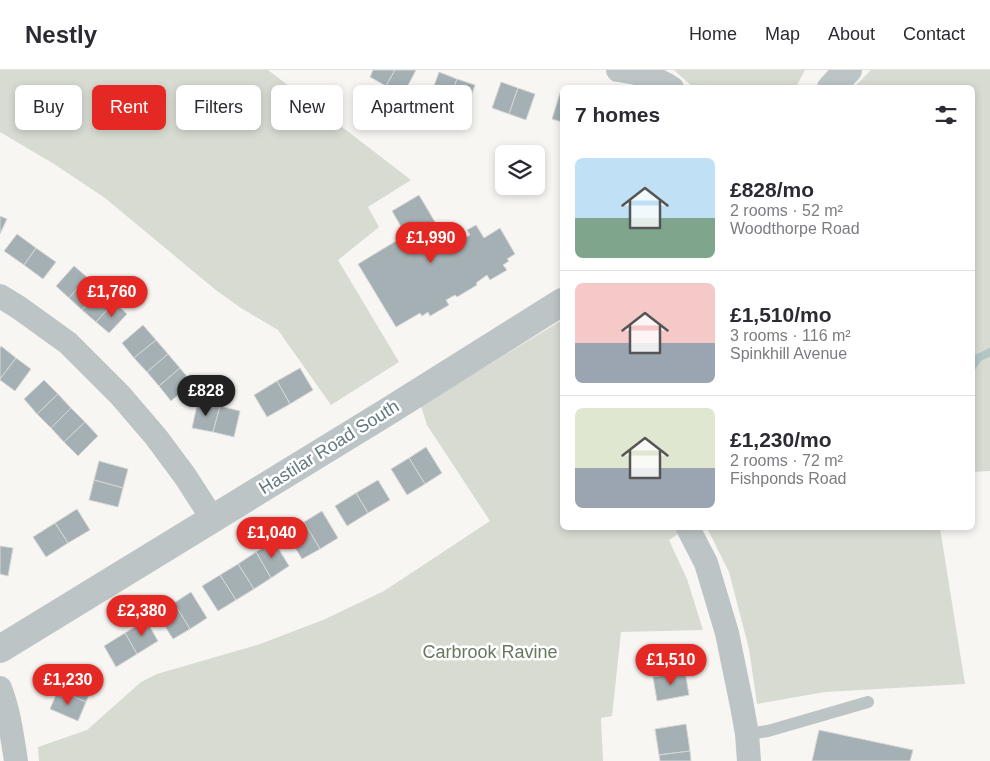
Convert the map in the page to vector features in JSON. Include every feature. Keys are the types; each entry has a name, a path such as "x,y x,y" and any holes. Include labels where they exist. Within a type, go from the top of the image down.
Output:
{"street":[{"path":"618,70 636,72 660,80 668,85"},
{"path":"834,85 848,70"},
{"path":"0,296 68,343 120,395 156,437 212,518"},
{"name":"Hastilar Road South","path":"0,649 212,518 560,309"},
{"path":"689,530 706,563 727,633 747,734 749,761"},
{"path":"0,688 11,730 16,761"}],"lane":[{"path":"747,734 768,730 868,702"}],"green space":[{"path":"0,70 268,70 288,85 271,85 271,130 343,130 343,128 411,180 368,207 379,227 338,260 399,362 331,405 278,330 217,291 105,198 54,164 0,132"},
{"path":"674,70 805,70 797,85 691,85"},
{"path":"871,70 990,70 990,471 975,472 975,85 856,85"},
{"name":"Carbrook Ravine","path":"560,321 560,530 684,530 669,540 687,579 703,630 621,632 612,716 601,718 603,761 39,761 38,747 87,730 141,682 157,674 260,644 323,620 384,591 490,521 427,425 421,406"},
{"path":"708,530 940,530 965,684 825,692 757,704 749,649 729,572"}],"building":[{"path":"373,70 395,70 387,85 370,77"},
{"path":"395,70 416,70 408,85 387,85"},
{"path":"439,72 457,79 455,85 434,85"},
{"path":"457,79 475,85 472,94 472,85 455,85"},
{"path":"501,82 518,88 509,114 492,108"},
{"path":"518,88 535,94 526,120 509,114"},
{"path":"560,93 560,121 552,119"},
{"path":"419,195 438,227 447,222 454,232 435,244 440,250 456,240 457,243 470,235 467,230 476,225 484,238 500,228 515,254 507,259 509,261 503,265 507,270 490,280 487,275 476,283 477,285 457,297 455,295 446,300 449,305 430,316 428,312 422,316 420,313 396,327 358,264 406,235 392,211"},
{"path":"0,216 7,219 0,234"},
{"path":"17,234 36,248 24,265 4,251"},
{"path":"36,248 56,262 43,279 24,265"},
{"path":"74,266 87,277 69,298 56,286"},
{"path":"87,277 100,290 82,310 69,298"},
{"path":"100,290 114,302 96,322 82,310"},
{"path":"114,302 127,314 109,333 96,322"},
{"path":"143,325 156,340 134,358 122,343"},
{"path":"156,340 168,354 147,372 134,358"},
{"path":"1,346 16,358 0,379 0,348"},
{"path":"168,354 180,368 159,386 147,372"},
{"path":"16,358 31,369 15,391 0,379"},
{"path":"180,368 192,383 171,401 159,386"},
{"path":"300,368 313,390 290,404 277,381"},
{"path":"44,380 58,394 37,414 24,399"},
{"path":"277,381 290,404 267,417 254,395"},
{"path":"58,394 71,408 51,428 37,414"},
{"path":"198,401 220,406 213,432 192,428"},
{"path":"220,406 240,411 234,437 213,432"},
{"path":"71,408 85,422 64,442 51,428"},
{"path":"85,422 98,436 78,456 64,442"},
{"path":"426,447 442,473 425,484 409,458"},
{"path":"409,458 425,484 407,495 391,469"},
{"path":"99,461 128,469 123,488 94,480"},
{"path":"94,480 123,488 118,507 89,500"},
{"path":"378,480 390,500 368,513 356,493"},
{"path":"356,493 368,513 347,526 335,506"},
{"path":"77,509 90,530 68,543 55,523"},
{"path":"322,511 338,538 320,549 304,522"},
{"path":"304,522 320,549 302,559 286,533"},
{"path":"55,523 68,543 46,557 33,537"},
{"path":"274,541 289,566 271,578 256,552"},
{"path":"0,546 13,548 8,576 0,574"},
{"path":"256,552 271,578 254,589 238,564"},
{"path":"238,564 254,589 236,600 220,575"},
{"path":"220,575 236,600 218,611 202,586"},
{"path":"191,592 207,618 190,629 174,603"},
{"path":"174,603 190,629 173,639 157,614"},
{"path":"146,620 158,641 137,654 125,633"},
{"path":"125,633 137,654 116,667 104,646"},
{"path":"680,646 685,671 653,677 648,652"},
{"path":"67,671 94,683 86,702 58,690"},
{"path":"685,671 689,695 657,701 653,677"},
{"path":"58,690 86,702 78,721 50,709"},
{"path":"686,724 690,751 659,755 655,729"},
{"path":"819,730 913,750 910,761 812,761"},
{"path":"690,751 691,761 660,761 659,755"}],"waterway":[{"path":"975,362 978,358 990,352"}]}
